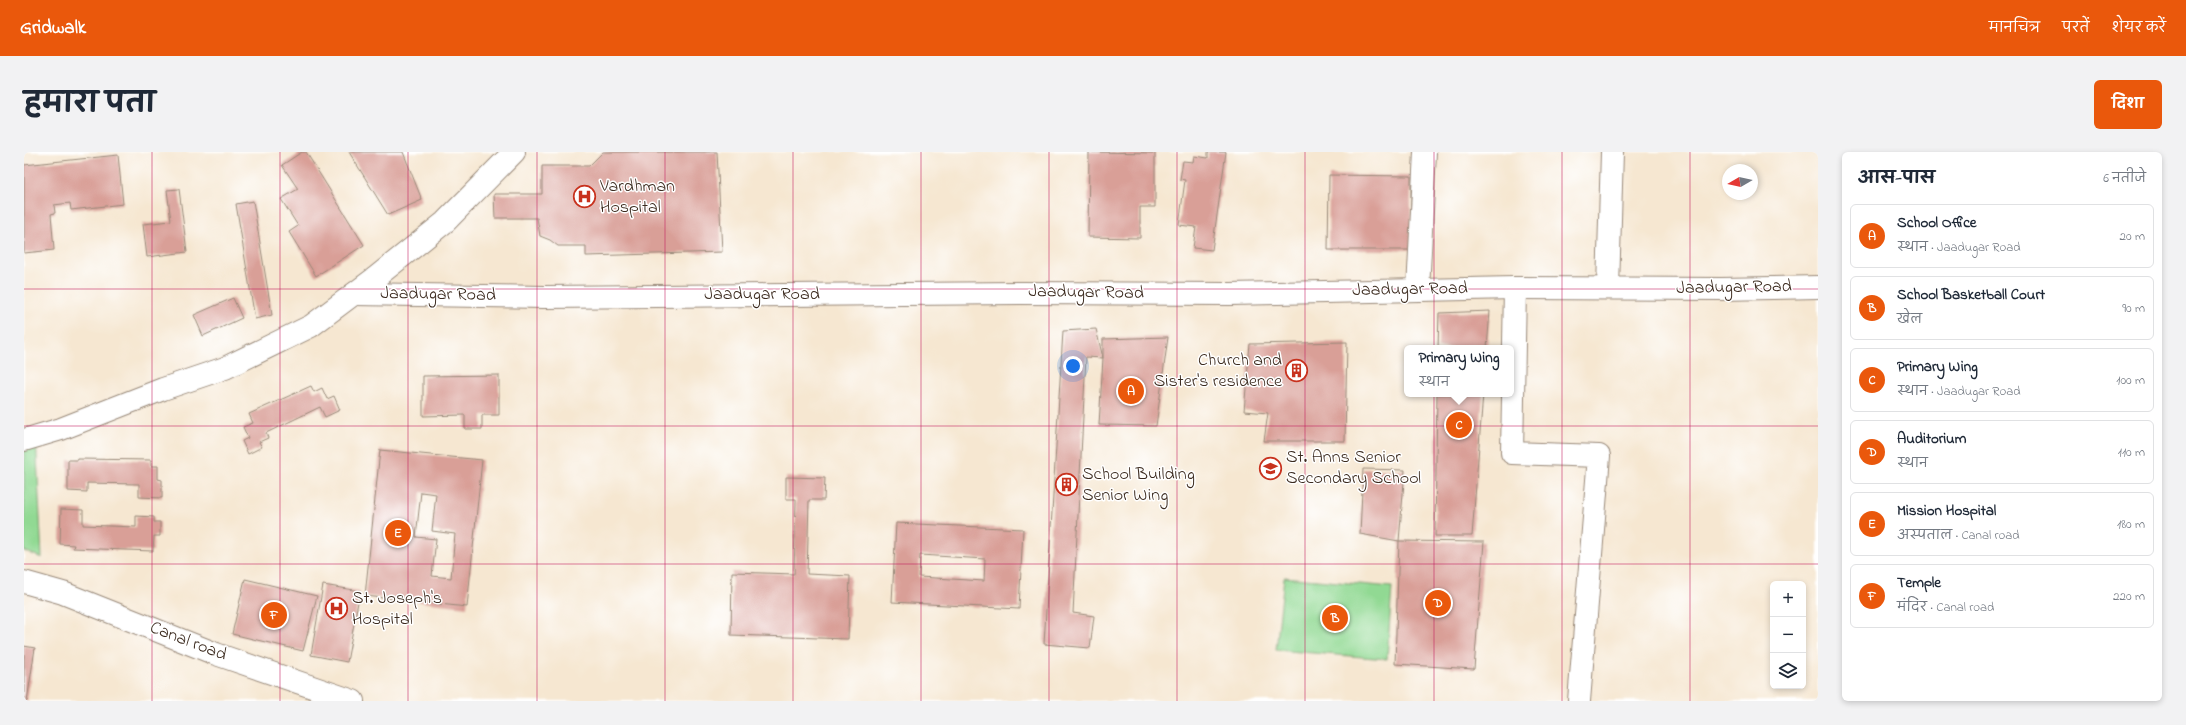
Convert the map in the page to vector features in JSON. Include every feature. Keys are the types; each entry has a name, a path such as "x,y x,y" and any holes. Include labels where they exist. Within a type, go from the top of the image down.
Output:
{"street":[{"path":"24,440 61,429 163,389 226,368 311,326 445,222 514,152"},
{"path":"1418,290 1425,152"},
{"path":"1608,288 1612,152"},
{"name":"Jaadugar Road","path":"354,294 544,297 1020,292 1230,294 1515,288 1818,287"},
{"path":"1514,345 1515,288"},
{"path":"1513,397 1512,453 1599,456 1579,701"},
{"name":"Canal road","path":"24,582 63,593 216,654 353,701"}],"green space":[{"path":"36,436 42,558 24,551 24,441"},
{"path":"1284,577 1392,587 1387,659 1276,650"}],"building":[{"path":"302,152 306,152 364,245 316,276 289,232 298,226 281,199 298,189 282,165"},
{"path":"349,152 403,152 422,200 388,215"},
{"path":"603,152 717,152 722,252 586,256 586,246 558,246 550,240 540,236 537,218 495,218 494,194 542,194 542,166 589,166"},
{"path":"1089,152 1155,153 1155,207 1140,207 1140,238 1088,237"},
{"path":"1208,152 1226,152 1212,250 1193,248 1196,227 1179,225 1185,180 1180,179 1183,161 1193,162 1194,156 1208,158"},
{"path":"118,155 123,204 71,210 70,203 54,205 55,213 51,214 54,250 24,253 24,165"},
{"path":"1329,175 1411,176 1411,216 1415,250 1328,250"},
{"path":"179,189 187,252 147,257 143,224 171,221 167,190"},
{"path":"253,201 272,315 255,319 236,204"},
{"path":"233,298 242,318 203,336 194,315"},
{"path":"1490,311 1487,345 1438,345 1439,313"},
{"name":"School Building Senior Wing","path":"1096,329 1103,358 1086,357 1073,613 1094,616 1090,648 1044,644 1063,331"},
{"path":"1168,337 1156,426 1099,425 1103,339"},
{"name":"Church and Sister's residence","path":"1347,342 1345,441 1264,441 1268,413 1244,411 1250,344"},
{"path":"499,375 499,415 482,415 482,429 465,429 465,415 423,416 423,376"},
{"path":"311,386 314,392 322,388 327,399 334,396 340,410 325,417 320,407 266,433 268,438 259,442 262,447 248,454 242,441 248,438 243,427 253,423 249,414"},
{"path":"1437,397 1483,397 1472,536 1435,536"},
{"path":"380,450 482,460 467,607 365,596","holes":["421,492 436,494 432,531 455,534 451,578 432,576 436,539 416,537"]},
{"path":"68,460 151,460 151,466 158,466 158,479 162,480 162,498 139,497 139,484 87,483 87,492 68,491"},
{"path":"1363,469 1405,470 1399,541 1360,534"},
{"path":"786,477 825,478 824,500 809,500 807,574 850,576 848,639 731,635 732,572 794,574 796,499 786,499"},
{"path":"61,509 83,510 83,525 136,527 136,516 154,517 154,522 160,522 160,536 154,536 153,551 73,548 74,545 60,544"},
{"path":"896,523 1023,529 1019,609 892,602","holes":["920,555 985,559 984,581 919,577"]},
{"path":"1399,541 1484,542 1474,669 1395,664"},
{"path":"245,579 317,596 303,651 232,634"},
{"path":"323,585 360,591 347,662 311,655"},
{"path":"24,646 35,648 27,701 24,701"}],"place":[{"name":"Vardhman Hospital","path":"585,197"},
{"name":"Church and Sister's residence","path":"1297,371"},
{"name":"School Office","path":"1131,391"},
{"name":"Primary Wing","path":"1459,425"},
{"name":"St. Anns Senior Secondary School","path":"1270,468"},
{"name":"School Building Senior Wing","path":"1067,485"},
{"name":"Mission Hospital","path":"398,533"},
{"name":"Auditorium","path":"1438,603"},
{"name":"St. Joseph's Hospital","path":"336,609"},
{"name":"Temple","path":"274,615"},
{"name":"School Basketball Court","path":"1335,618"}]}
